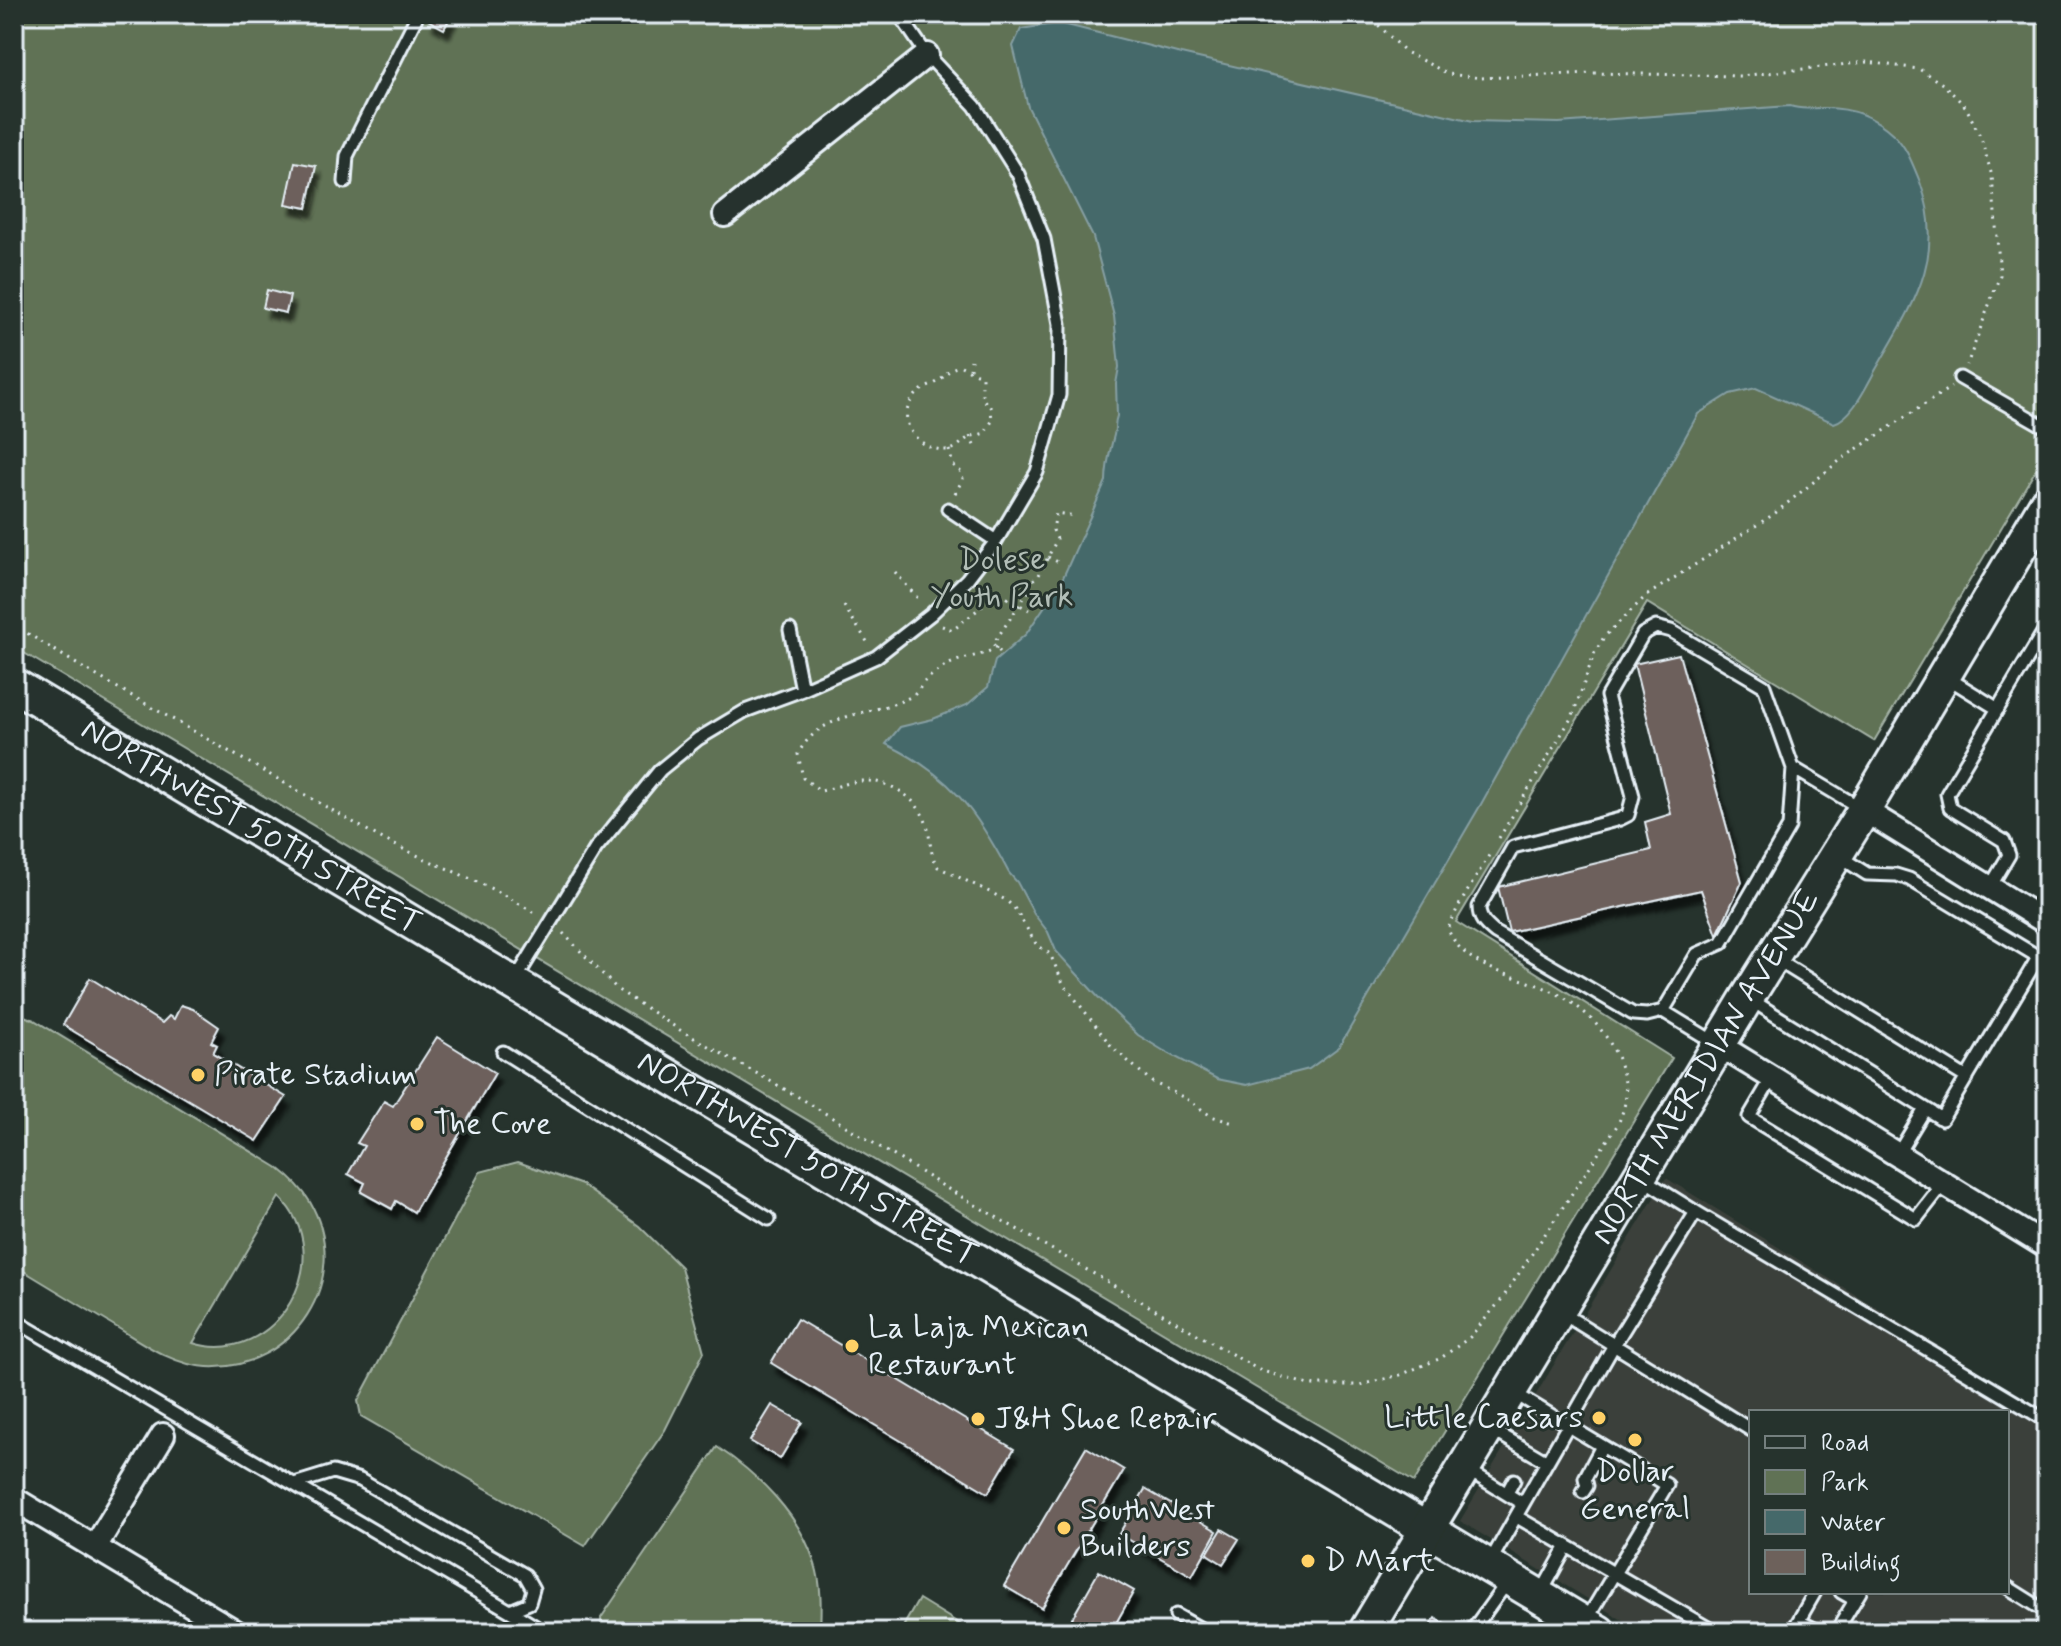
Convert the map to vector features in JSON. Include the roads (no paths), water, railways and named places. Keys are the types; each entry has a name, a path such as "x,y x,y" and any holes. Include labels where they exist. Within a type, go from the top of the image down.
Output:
{"main road":[{"name":"NORTH MERIDIAN AVENUE","path":"1365,1632 2044,513"},
{"name":"NORTHWEST 50TH STREET","path":"14,685 1539,1596 1581,1626"}],"street":[{"path":"725,215 927,55"},
{"path":"1864,810 1990,887 2045,916"},
{"path":"1719,1045 2047,1247"},
{"path":"95,1547 163,1435"},
{"path":"14,1499 234,1632"}],"lane":[{"path":"345,182 347,156 418,14"},
{"path":"513,983 596,848 660,770 698,739 745,711 876,657 931,614 967,579 996,541 1037,472 1059,395 1060,324 1044,239 1018,174 975,106 927,55 899,14"},
{"path":"1960,378 2047,428"},
{"path":"948,509 996,541"},
{"path":"1990,887 2009,855 2004,841 1950,808 1947,794 2047,626"},
{"path":"1656,627 1671,631 1764,686 1793,768 1789,827 1722,943 1697,954 1663,1011 1633,1014 1483,924 1479,907 1509,852 1518,843 1628,815 1633,796 1607,696 1643,634 1656,627"},
{"path":"790,630 802,690"},
{"path":"1944,676 1998,709"},
{"path":"1793,768 1864,810"},
{"path":"1747,998 1942,1119 2043,959 1909,879 1896,875 1867,874 1836,855"},
{"path":"1773,957 1967,1078"},
{"path":"1663,1011 1719,1045"},
{"path":"503,1052 769,1219"},
{"path":"1772,1078 1749,1117 1916,1219 1944,1183"},
{"path":"1897,1155 1925,1109"},
{"path":"1639,1176 2047,1421"},
{"path":"1471,1632 1499,1572 1523,1504 1614,1345 1696,1212"},
{"path":"1558,1310 1749,1429"},
{"path":"14,1320 544,1632"},
{"path":"1511,1390 1667,1485 1581,1626"},
{"path":"1489,1428 1527,1457 1547,1462"},
{"path":"1578,1489 1576,1481 1585,1478 1602,1446"},
{"path":"1465,1468 1523,1504"},
{"path":"294,1484 333,1472 360,1480 513,1566 525,1575 533,1589 529,1603 510,1611"},
{"path":"1507,1493 1514,1480"},
{"path":"1517,1517 1555,1532 1567,1546 1715,1632"},
{"path":"1539,1596 1567,1546"},
{"path":"2009,1588 2047,1612"},
{"path":"1792,1632 1814,1594"},
{"path":"1836,1632 1858,1596"},
{"path":"1176,1615 1206,1632"},
{"path":"1799,1621 1820,1632"},
{"path":"2040,1632 2047,1621"}],"water":[{"path":"1059,23 1473,121 1559,123 1790,106 1850,111 1869,117 1898,139 1915,169 1928,209 1928,259 1922,281 1901,326 1853,409 1834,423 1756,388 1730,394 1698,414 1480,806 1339,1047 1309,1069 1247,1085 1217,1079 1138,1035 1056,951 1017,882 960,797 928,768 886,744 900,727 933,719 967,705 988,687 995,661 1026,634 1061,582 1106,481 1117,416 1119,367 1114,316 1093,237 1028,107 1013,46 1021,29"}],"place":[{"name":"Pirate Stadium","path":"198,1075"},
{"name":"The Cove","path":"417,1124"},
{"name":"La Laja Mexican Restaurant","path":"852,1346"},
{"name":"Little Caesars","path":"1599,1418"},
{"name":"J&H Shoe Repair","path":"978,1419"},
{"name":"Dollar General","path":"1635,1440"},
{"name":"SouthWest Builders","path":"1064,1528"},
{"name":"D Mart","path":"1308,1561"}],"park label":[{"name":"Dolese Youth Park","path":"1002,578"}]}
